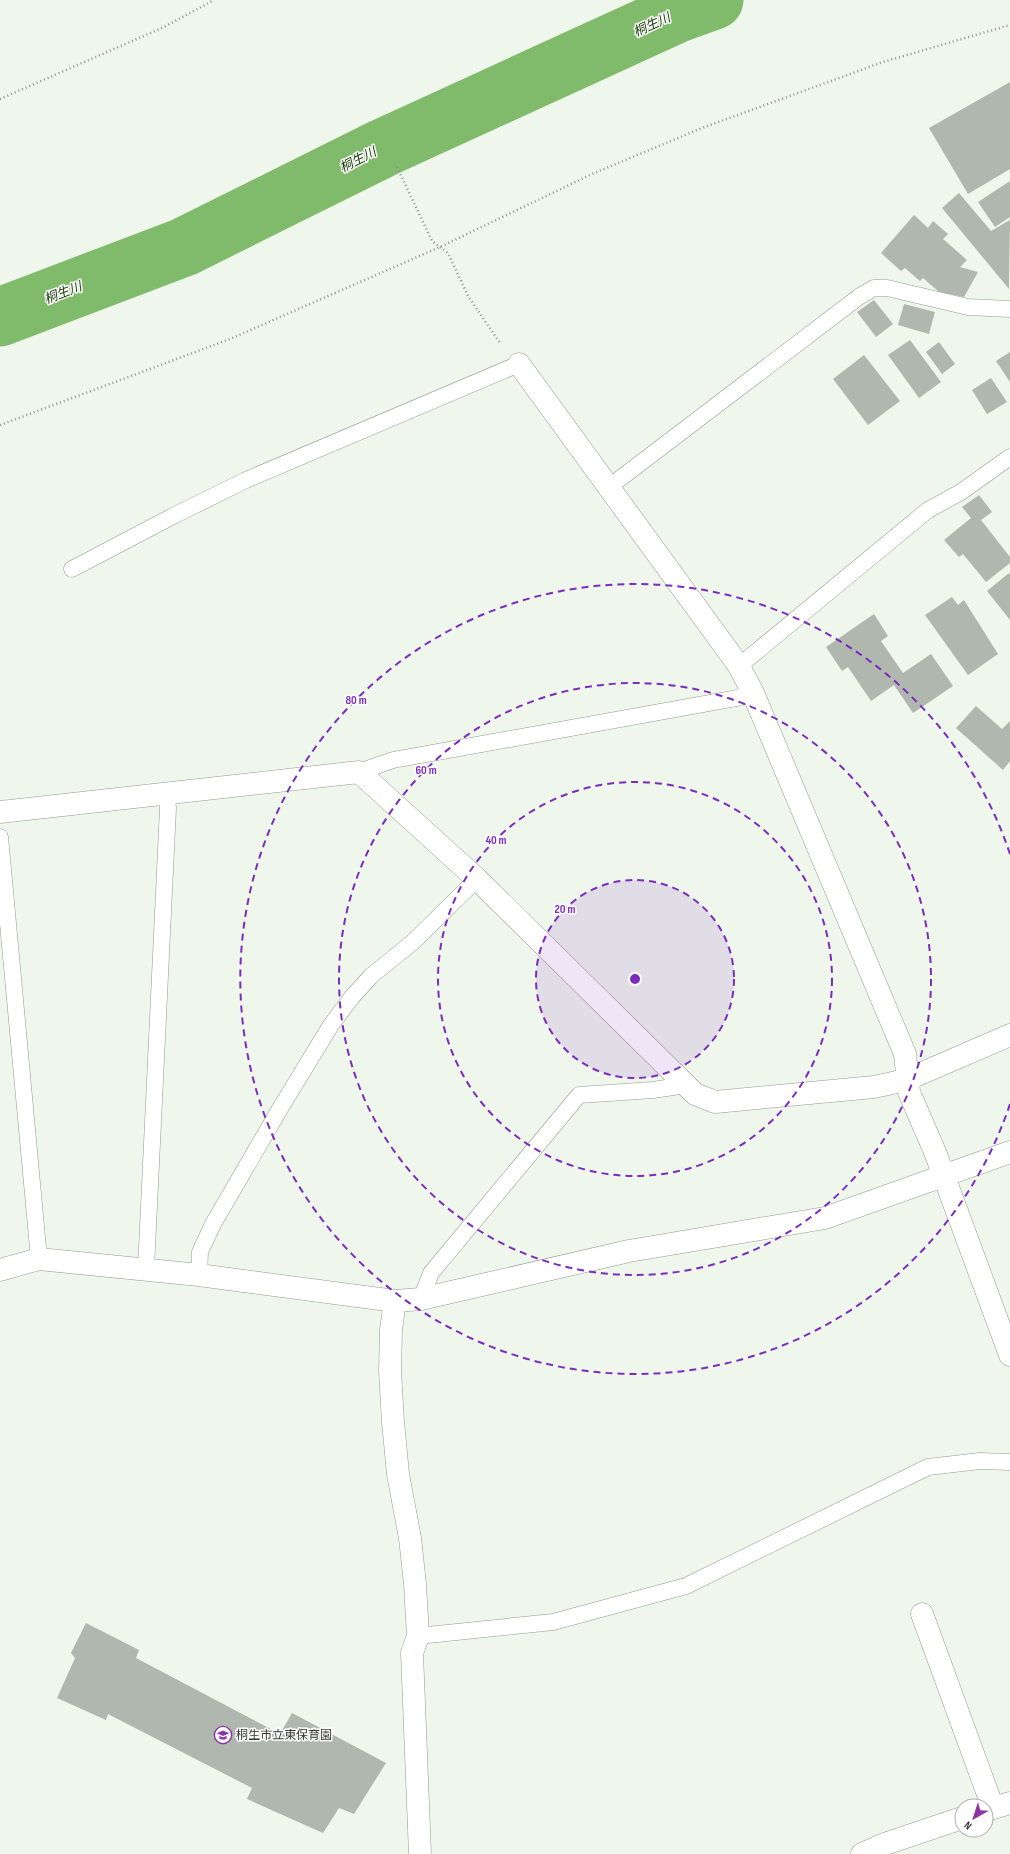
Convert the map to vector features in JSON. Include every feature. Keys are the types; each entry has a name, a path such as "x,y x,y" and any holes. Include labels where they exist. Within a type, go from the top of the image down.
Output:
{"street":[{"path":"519,364 739,666 753,693 905,1054 907,1064 906,1080 909,1092 944,1176 1010,1355"},
{"path":"0,812 359,772 477,879 695,1094 715,1102 874,1087 906,1080 1010,1035"},
{"path":"0,1270 39,1259 199,1275 395,1301 421,1299 629,1251 820,1220 1010,1152"},
{"path":"395,1301 391,1344 392,1422 398,1474 410,1538 418,1636 412,1653 420,1854"},
{"path":"922,1614 996,1807"},
{"path":"862,1854 882,1845 954,1821"}],"lane":[{"path":"609,487 860,296 874,288 888,288 968,307 1010,309"},
{"path":"72,569 246,480 519,364"},
{"path":"739,666 928,510 961,492 1010,457"},
{"path":"359,772 393,760 730,699 753,693"},
{"path":"146,1269 167,816 166,794"},
{"path":"0,836 39,1259"},
{"path":"199,1275 200,1252 214,1224 281,1107 331,1025 370,976 413,942 477,879"},
{"path":"421,1299 431,1273 579,1095 653,1090 686,1085"},
{"path":"418,1636 553,1622 686,1586 928,1467 980,1461 1010,1462"}],"path":[{"path":"0,99 164,27 214,0"},
{"path":"0,425 230,339 440,247 592,174 702,128 883,62 1010,25"},
{"path":"397,167 432,241 448,253 468,296 502,346 519,364"}],"building":[{"path":"1010,82 1010,169 968,194 929,128"},
{"path":"1010,181 1010,217 995,227 978,202"},
{"path":"959,193 991,231 1010,220 1009,289 942,208"},
{"path":"914,215 928,228 933,221 948,234 943,239 967,260 960,267 978,272 964,297 939,292 923,278 920,281 905,268 901,271 881,253"},
{"path":"874,300 893,324 876,337 857,312"},
{"path":"904,304 935,312 929,334 898,325"},
{"path":"910,340 941,382 919,398 888,355"},
{"path":"939,342 955,364 942,374 926,352"},
{"path":"1010,352 1010,382 996,361"},
{"path":"864,355 900,401 868,425 833,379"},
{"path":"991,378 1007,402 987,414 972,390"},
{"path":"979,495 992,512 981,520 1010,557 1010,563 986,582 963,554 959,557 944,540 971,518 962,507"},
{"path":"1009,573 1010,575 1010,620 987,591"},
{"path":"952,597 958,605 964,600 998,654 968,675 925,615"},
{"path":"874,614 888,636 881,641 903,673 931,654 953,686 913,713 894,685 871,701 848,667 842,671 826,647"},
{"path":"976,706 1002,729 1010,721 1010,761 1003,770 956,728"},
{"path":"86,1623 139,1650 136,1658 280,1734 292,1713 386,1763 354,1814 339,1808 323,1833 247,1799 252,1788 108,1714 106,1720 57,1698 75,1658 71,1653"}],"waterway":[{"name":"桐生川","path":"0,317 184,247 383,148 678,13 714,0"}],"place":[{"name":"桐生市立東保育園","path":"223,1735"}]}
